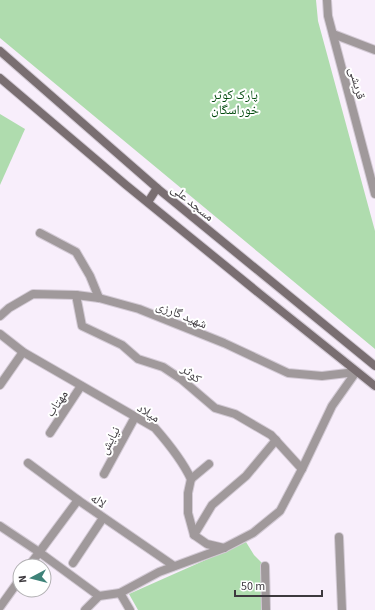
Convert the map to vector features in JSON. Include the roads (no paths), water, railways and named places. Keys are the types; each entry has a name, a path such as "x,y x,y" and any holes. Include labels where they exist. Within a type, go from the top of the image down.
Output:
{"main road":[{"name":"مسجد علی","path":"0,51 158,188 375,366"},
{"path":"0,78 148,202 375,386"},
{"path":"148,202 158,188"}],"street":[{"name":"قریشی","path":"327,0 328,16 375,194"},
{"path":"333,34 375,50"},
{"path":"40,234 76,252 90,276 99,298"},
{"name":"شهید گارزی","path":"0,316 9,308 33,294 76,295 99,298 139,309 224,343 288,373 322,376 356,372"},
{"name":"کوثر","path":"76,295 82,326 122,345 138,359 162,367 181,379 215,408 235,414 271,435 302,469"},
{"name":"میلاد","path":"0,334 23,352 155,428 170,444 184,465 191,479"},
{"path":"0,385 23,352"},
{"path":"85,610 99,596 120,593 159,572 224,548 253,533 280,511 332,406 356,372"},
{"name":"مهتاب","path":"50,433 81,386"},
{"name":"نیایش","path":"104,474 135,417"},
{"path":"194,534 212,505 246,476 276,440"},
{"path":"28,463 78,500"},
{"path":"209,464 191,479 188,493 188,513 194,534 207,544 224,548"},
{"name":"لاله","path":"35,558 78,500 174,566"},
{"path":"73,563 103,518"},
{"path":"0,526 39,552 99,596"},
{"path":"339,537 342,610"},
{"path":"265,566 266,610"},
{"path":"0,607 12,590"},
{"path":"120,593 130,610"}],"park label":[{"name":"پارک کوثر خوراسگان","path":"235,102"}]}
